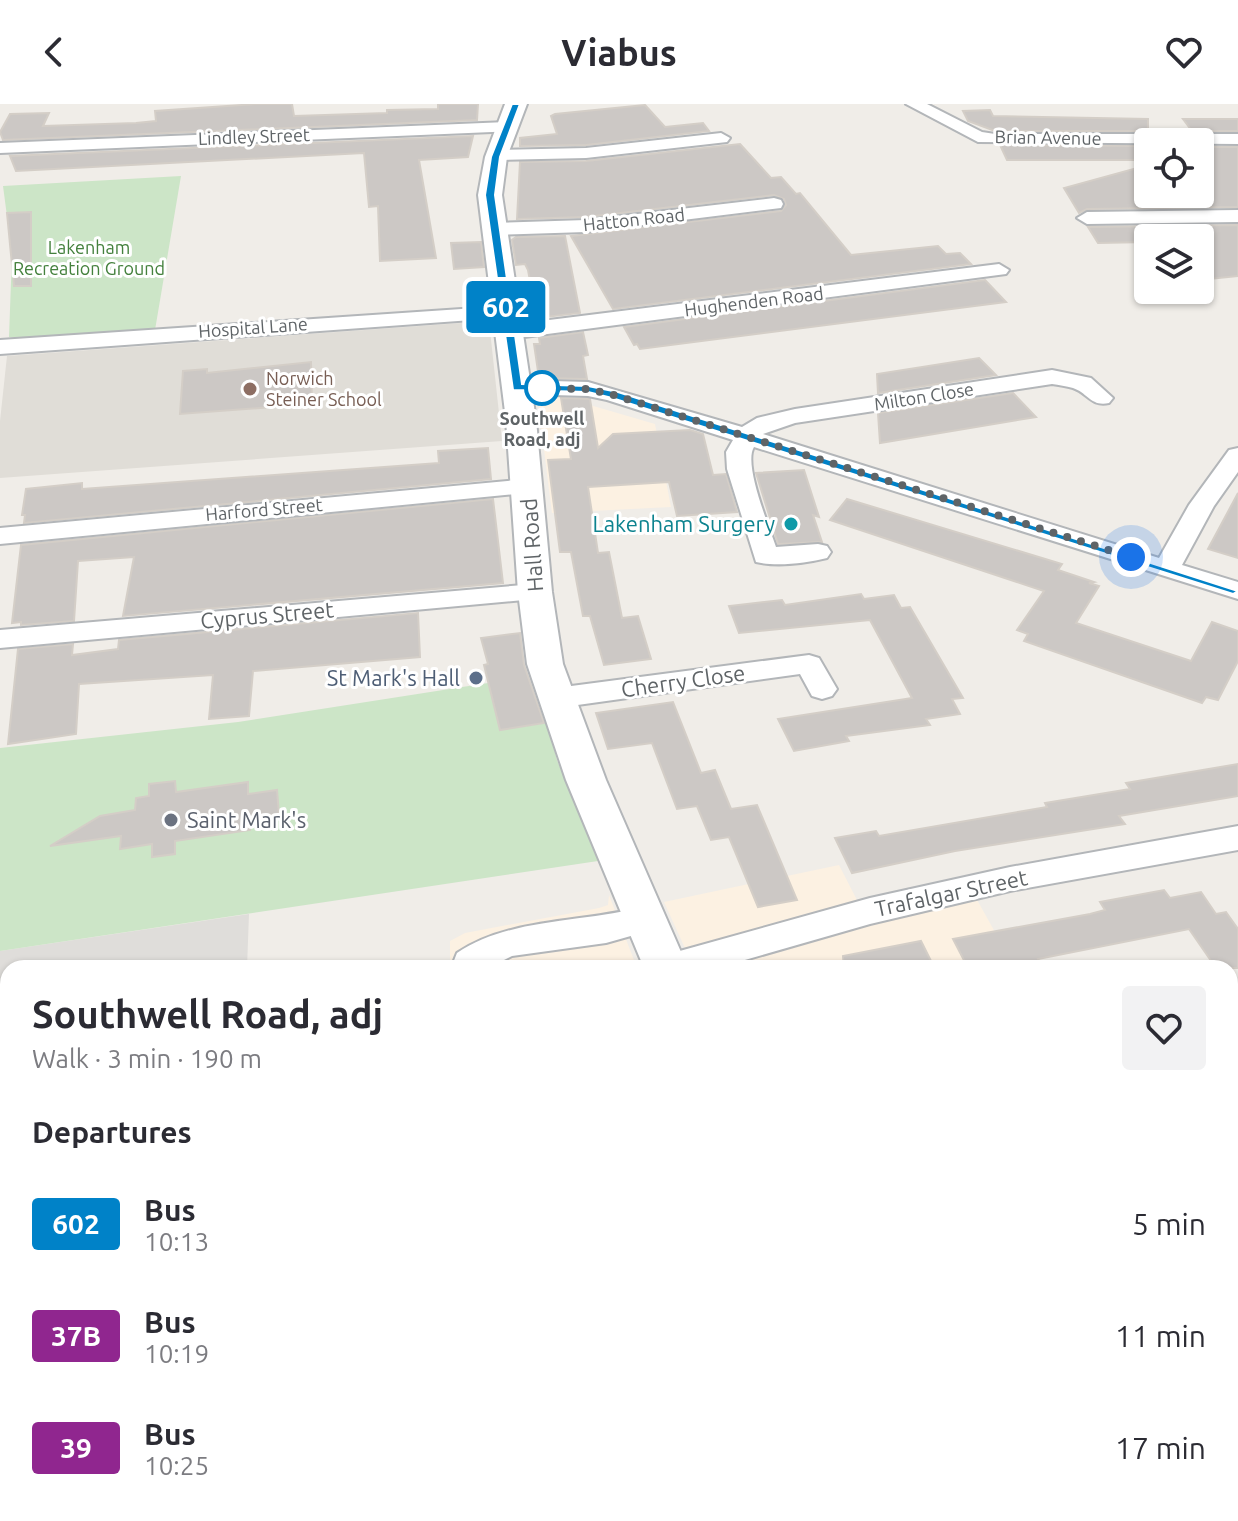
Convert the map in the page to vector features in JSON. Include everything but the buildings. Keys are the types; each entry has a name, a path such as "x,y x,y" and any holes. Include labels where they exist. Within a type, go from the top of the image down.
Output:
{"street":[{"name":"Brian Avenue","path":"914,104 978,137 995,139 1238,139"},
{"name":"Lindley Street","path":"0,148 512,116"},
{"name":"Hall Road","path":"512,116 496,155 490,195 517,387 535,592 545,664 586,780 665,960"},
{"path":"496,155 586,153 721,138"},
{"name":"Hatton Road","path":"493,229 586,226 774,204"},
{"path":"1087,218 1238,216"},
{"name":"Hughenden Road","path":"508,322 999,270"},
{"name":"Hospital Lane","path":"0,347 508,322"},
{"name":"Milton Close","path":"746,436 752,430 778,420 1052,377 1083,383 1101,398"},
{"path":"517,387 588,389 1238,591"},
{"path":"746,436 738,452 739,469 765,556 818,552"},
{"path":"1166,569 1202,505 1238,455"},
{"name":"Harford Street","path":"0,536 528,487"},
{"name":"Cyprus Street","path":"0,639 535,592"},
{"name":"Cherry Close","path":"556,698 810,665"},
{"name":"Trafalgar Street","path":"696,960 870,911 1010,879 1238,838"},
{"path":"472,960 485,949 525,940 596,932 647,919"}],"shaded area":[{"name":"Norwich Steiner School","path":"489,321 502,441 0,478 0,421 7,356"},
{"path":"559,396 655,424 671,507 552,513 538,402"},
{"path":"839,865 858,902 966,880 1011,960 690,960 664,902"},
{"path":"609,895 634,960 450,960 450,941 465,933 608,905"},
{"path":"249,914 247,960 0,960 0,951"}],"green space":[{"name":"Lakenham Recreation Ground","path":"181,176 155,330 21,339 9,337 12,254 3,186"},
{"path":"488,683 501,730 547,723 557,760 598,861 0,951 0,748 238,722"}],"bus line":[{"name":"602","path":"516,104 496,157 490,195 517,387 588,389 614,395 1238,591"}],"place":[{"name":"Southwell Road, adj","path":"542,388"},
{"name":"Norwich Steiner School","path":"250,389"},
{"name":"Lakenham Surgery","path":"791,524"},
{"name":"St Mark's Hall","path":"476,678"},
{"name":"Saint Mark's","path":"171,820"}],"route":[{"path":"542,388 535,388 588,389 614,395 1131,557"}]}
